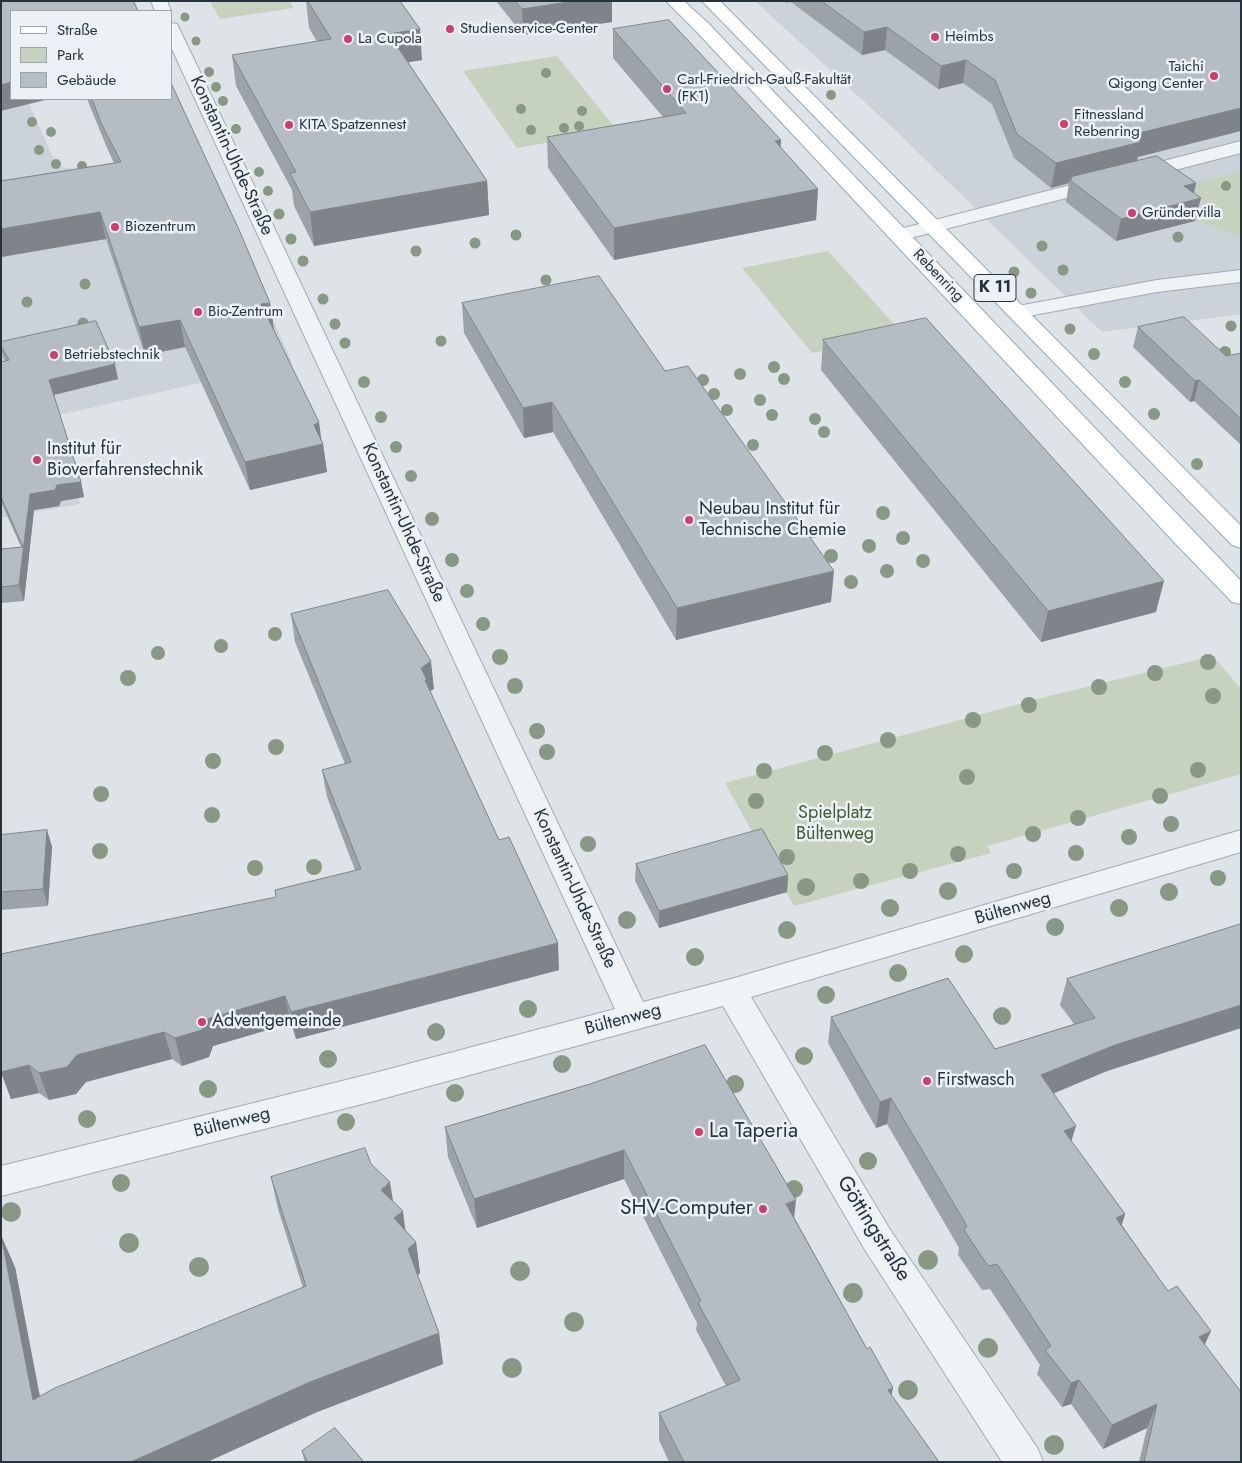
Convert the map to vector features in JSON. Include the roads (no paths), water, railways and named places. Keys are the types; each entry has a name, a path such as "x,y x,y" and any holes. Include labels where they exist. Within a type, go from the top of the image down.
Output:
{"main road":[{"name":"Rebenring","path":"674,1 708,34 899,235 1183,538 1241,596"},
{"name":"Rebenring","path":"710,1 934,226 1241,540"}],"street":[{"name":"Konstantin-Uhde-Straße","path":"172,30 634,1017"},
{"path":"899,235 1241,146"},
{"path":"1018,312 1129,290 1206,278 1241,276"},
{"name":"Bültenweg","path":"1,1181 378,1086 731,991 1241,841"},
{"name":"Göttingstraße","path":"731,991 876,1239 1024,1462"}],"place":[{"name":"Studienservice-Center","path":"450,29"},
{"name":"Heimbs","path":"935,37"},
{"name":"La Cupola","path":"348,39"},
{"name":"Taichi Qigong Center","path":"1214,76"},
{"name":"Carl-Friedrich-Gauß-Fakultät (FK1)","path":"667,89"},
{"name":"Fitnessland Rebenring","path":"1064,124"},
{"name":"KITA Spatzennest","path":"289,125"},
{"name":"Gründervilla","path":"1132,213"},
{"name":"Biozentrum","path":"115,227"},
{"name":"Bio-Zentrum","path":"198,312"},
{"name":"Betriebstechnik","path":"54,355"},
{"name":"Institut für Bioverfahrenstechnik","path":"37,460"},
{"name":"Neubau Institut für Technische Chemie","path":"689,520"},
{"name":"Adventgemeinde","path":"202,1022"},
{"name":"Firstwasch","path":"927,1081"},
{"name":"La Taperia","path":"699,1132"},
{"name":"SHV-Computer","path":"763,1209"}],"park label":[{"name":"Spielplatz Bültenweg","path":"835,824"}]}
